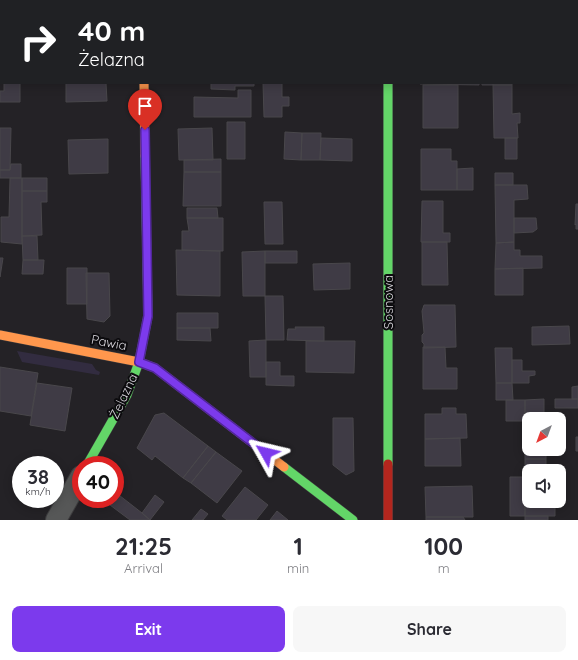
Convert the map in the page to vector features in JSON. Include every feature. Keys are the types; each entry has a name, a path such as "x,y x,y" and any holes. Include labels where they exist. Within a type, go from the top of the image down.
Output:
{"street":[{"name":"Żelazna","path":"92,456 127,396 139,362 148,316 144,84"},
{"name":"Sosnowa","path":"388,84 388,520"},
{"name":"Pawia","path":"0,335 139,362 155,368 353,520"},
{"path":"56,520 72,492"}],"shaded area":[{"path":"17,351 92,364 96,370 100,372 99,375 22,362"}],"building":[{"path":"4,84 20,84 20,102 0,102 0,91 4,91"},
{"path":"66,84 106,84 107,101 66,102"},
{"path":"211,84 254,84 254,86 235,86 235,90 211,89"},
{"path":"263,84 282,84 282,97 289,97 289,106 282,106 282,117 264,117"},
{"path":"420,84 479,84 479,85"},
{"path":"482,84 493,84 493,85"},
{"path":"493,84 512,84 512,85"},
{"path":"423,85 458,85 458,128 423,128"},
{"path":"493,85 512,85 512,114 520,113 520,123 517,123 518,138 494,138"},
{"path":"238,90 251,90 251,117 194,117 194,97 238,98"},
{"path":"227,122 245,122 245,159 227,159"},
{"path":"0,128 11,128 10,170 0,170"},
{"path":"212,128 213,160 179,160 178,129"},
{"path":"285,132 302,133 301,160 284,159"},
{"path":"302,133 321,133 320,160 301,160"},
{"path":"321,138 352,139 352,161 320,160"},
{"path":"505,138 517,138 517,159 505,159"},
{"path":"108,139 108,173 69,174 68,140"},
{"path":"421,149 451,149 451,161 457,161 457,190 421,190"},
{"path":"221,159 221,172 184,172 184,160"},
{"path":"11,164 21,164 21,178 0,178 0,170 10,170"},
{"path":"473,168 473,190 457,190 457,169"},
{"path":"184,172 221,172 221,206 183,206"},
{"path":"495,173 513,173 513,185 495,185"},
{"path":"10,178 22,178 22,244 1,242 1,217 9,217"},
{"path":"22,178 47,178 47,191 22,191"},
{"path":"495,185 527,185 528,199 514,200 514,242 496,243"},
{"path":"22,191 47,191 47,202 41,202 42,235 22,236"},
{"path":"422,201 443,201 443,233 450,233 450,242 421,242"},
{"path":"264,202 282,202 283,244 265,244"},
{"path":"576,204 578,204 578,229 576,229 576,224 575,225"},
{"path":"187,208 217,208 218,218 187,218"},
{"path":"187,218 223,218 223,251 182,250 182,231 189,231"},
{"path":"514,218 536,218 537,229 533,232 514,233"},
{"path":"22,236 37,236 38,260 23,260"},
{"path":"422,242 447,242 448,285 422,285"},
{"path":"514,242 514,250 520,250 520,256 542,256 542,268 495,269 496,243"},
{"path":"176,250 220,251 220,296 177,295"},
{"path":"265,251 297,251 297,263 265,263"},
{"path":"265,251 265,296 243,296 242,252"},
{"path":"0,258 3,258 0,277"},
{"path":"23,260 44,260 43,274 22,274"},
{"path":"350,263 350,289 314,290 313,264"},
{"path":"67,268 87,268 87,304 67,304"},
{"path":"523,268 523,295 495,295 495,269"},
{"path":"86,273 109,273 110,316 104,322 87,319"},
{"path":"265,296 283,296 284,340 266,340"},
{"path":"424,305 455,305 456,347 424,348 424,344 422,342 422,335 424,333 422,311"},
{"path":"177,313 218,313 218,328 177,328"},
{"path":"569,326 570,344 532,345 532,327"},
{"path":"295,327 324,327 324,341 287,340 288,329 296,329"},
{"path":"177,328 210,328 211,341 177,340"},
{"path":"266,340 266,377 250,377 249,341"},
{"path":"306,341 355,341 354,373 306,372"},
{"path":"423,347 445,347 446,368 457,368 457,389 423,389"},
{"path":"495,348 512,348 512,383 496,383"},
{"path":"512,360 522,360 522,371 535,371 535,375 529,376 529,383 512,383"},
{"path":"266,362 280,362 280,376 294,376 294,386 266,385"},
{"path":"0,367 38,373 31,416 0,411"},
{"path":"37,383 72,388 65,431 30,425"},
{"path":"496,383 512,383 513,400 496,400"},
{"path":"578,386 578,399 572,399 572,387"},
{"path":"544,399 544,412 525,412 525,400"},
{"path":"555,399 578,399 578,408 555,408"},
{"path":"506,400 525,400 525,412 522,412 522,421 506,421"},
{"path":"442,408 456,408 456,414 466,414 467,438 425,439 425,414 442,414"},
{"path":"164,413 208,446 183,478 155,456 152,460 137,448 155,415"},
{"path":"333,418 353,418 354,471 346,475 333,465"},
{"path":"576,437 578,437 578,451 576,451"},
{"path":"460,438 461,466 425,466 425,439"},
{"path":"208,446 216,452 191,483 183,478"},
{"path":"216,452 242,471 217,503 191,483"},
{"path":"525,456 546,456 546,459 525,459"},
{"path":"525,459 546,459 546,464 525,464"},
{"path":"510,477 522,477 522,508 525,508 525,516 510,516"},
{"path":"472,486 473,517 426,517 425,487"},
{"path":"245,487 268,505 256,520 227,520 222,516"},
{"path":"155,495 164,502 150,520 142,513"},
{"path":"124,499 150,520 130,520 114,508 124,508"},
{"path":"525,508 555,508 555,516 525,516"},
{"path":"201,509 208,514 203,520 192,520"},
{"path":"277,511 288,520 270,520"},
{"path":"525,516 548,516 548,520 525,520"},
{"path":"426,517 463,517 465,520 426,520"}],"traffic: fast":[{"path":"388,84 388,464"},
{"path":"92,456 127,395 139,362 148,316 145,156"},
{"path":"284,467 353,520"}],"traffic: slow":[{"path":"144,84 145,156"},
{"path":"0,335 139,362 155,368 284,467"}],"traffic: jam":[{"path":"388,464 388,520"}],"route":[{"path":"145,130 148,316 139,362 155,368 266,453"}]}
